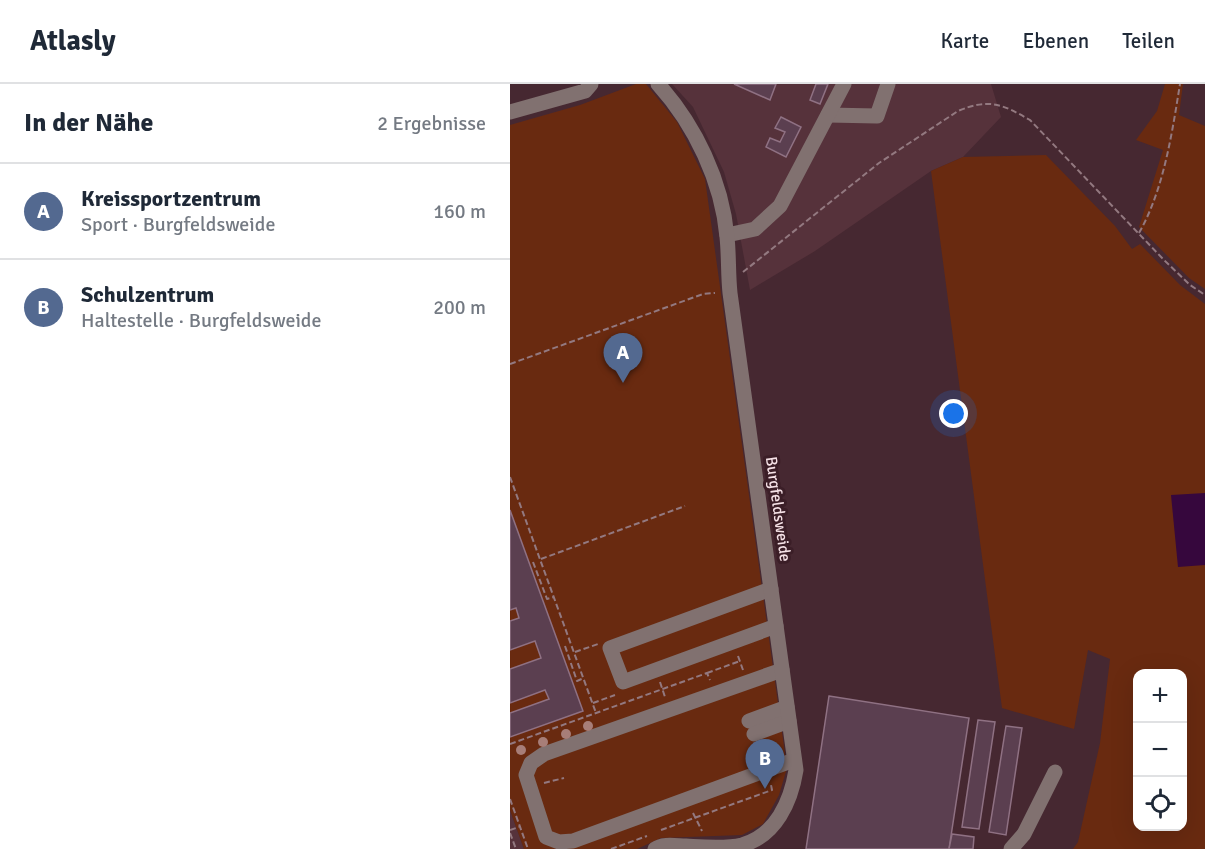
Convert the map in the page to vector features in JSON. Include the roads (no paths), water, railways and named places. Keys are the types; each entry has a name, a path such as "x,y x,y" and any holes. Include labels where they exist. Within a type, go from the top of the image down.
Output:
{"street":[{"path":"510,112 585,91 591,84"},
{"name":"Burgfeldsweide","path":"655,849 670,845 755,845 786,807 792,792 794,760 729,288 727,235 711,167 687,122 658,84"},
{"path":"727,235 755,229 780,206 844,84"},
{"path":"828,115 877,116 888,84"},
{"path":"771,589 610,648 623,682 776,626"},
{"path":"782,670 544,754 531,763 526,776 546,837 559,842 573,841 794,760"},
{"path":"751,727 788,714"},
{"path":"1011,849 1024,834 1055,772"}],"place":[{"name":"Kreissportzentrum","path":"623,383"},
{"name":"Schulzentrum","path":"765,789"}]}
